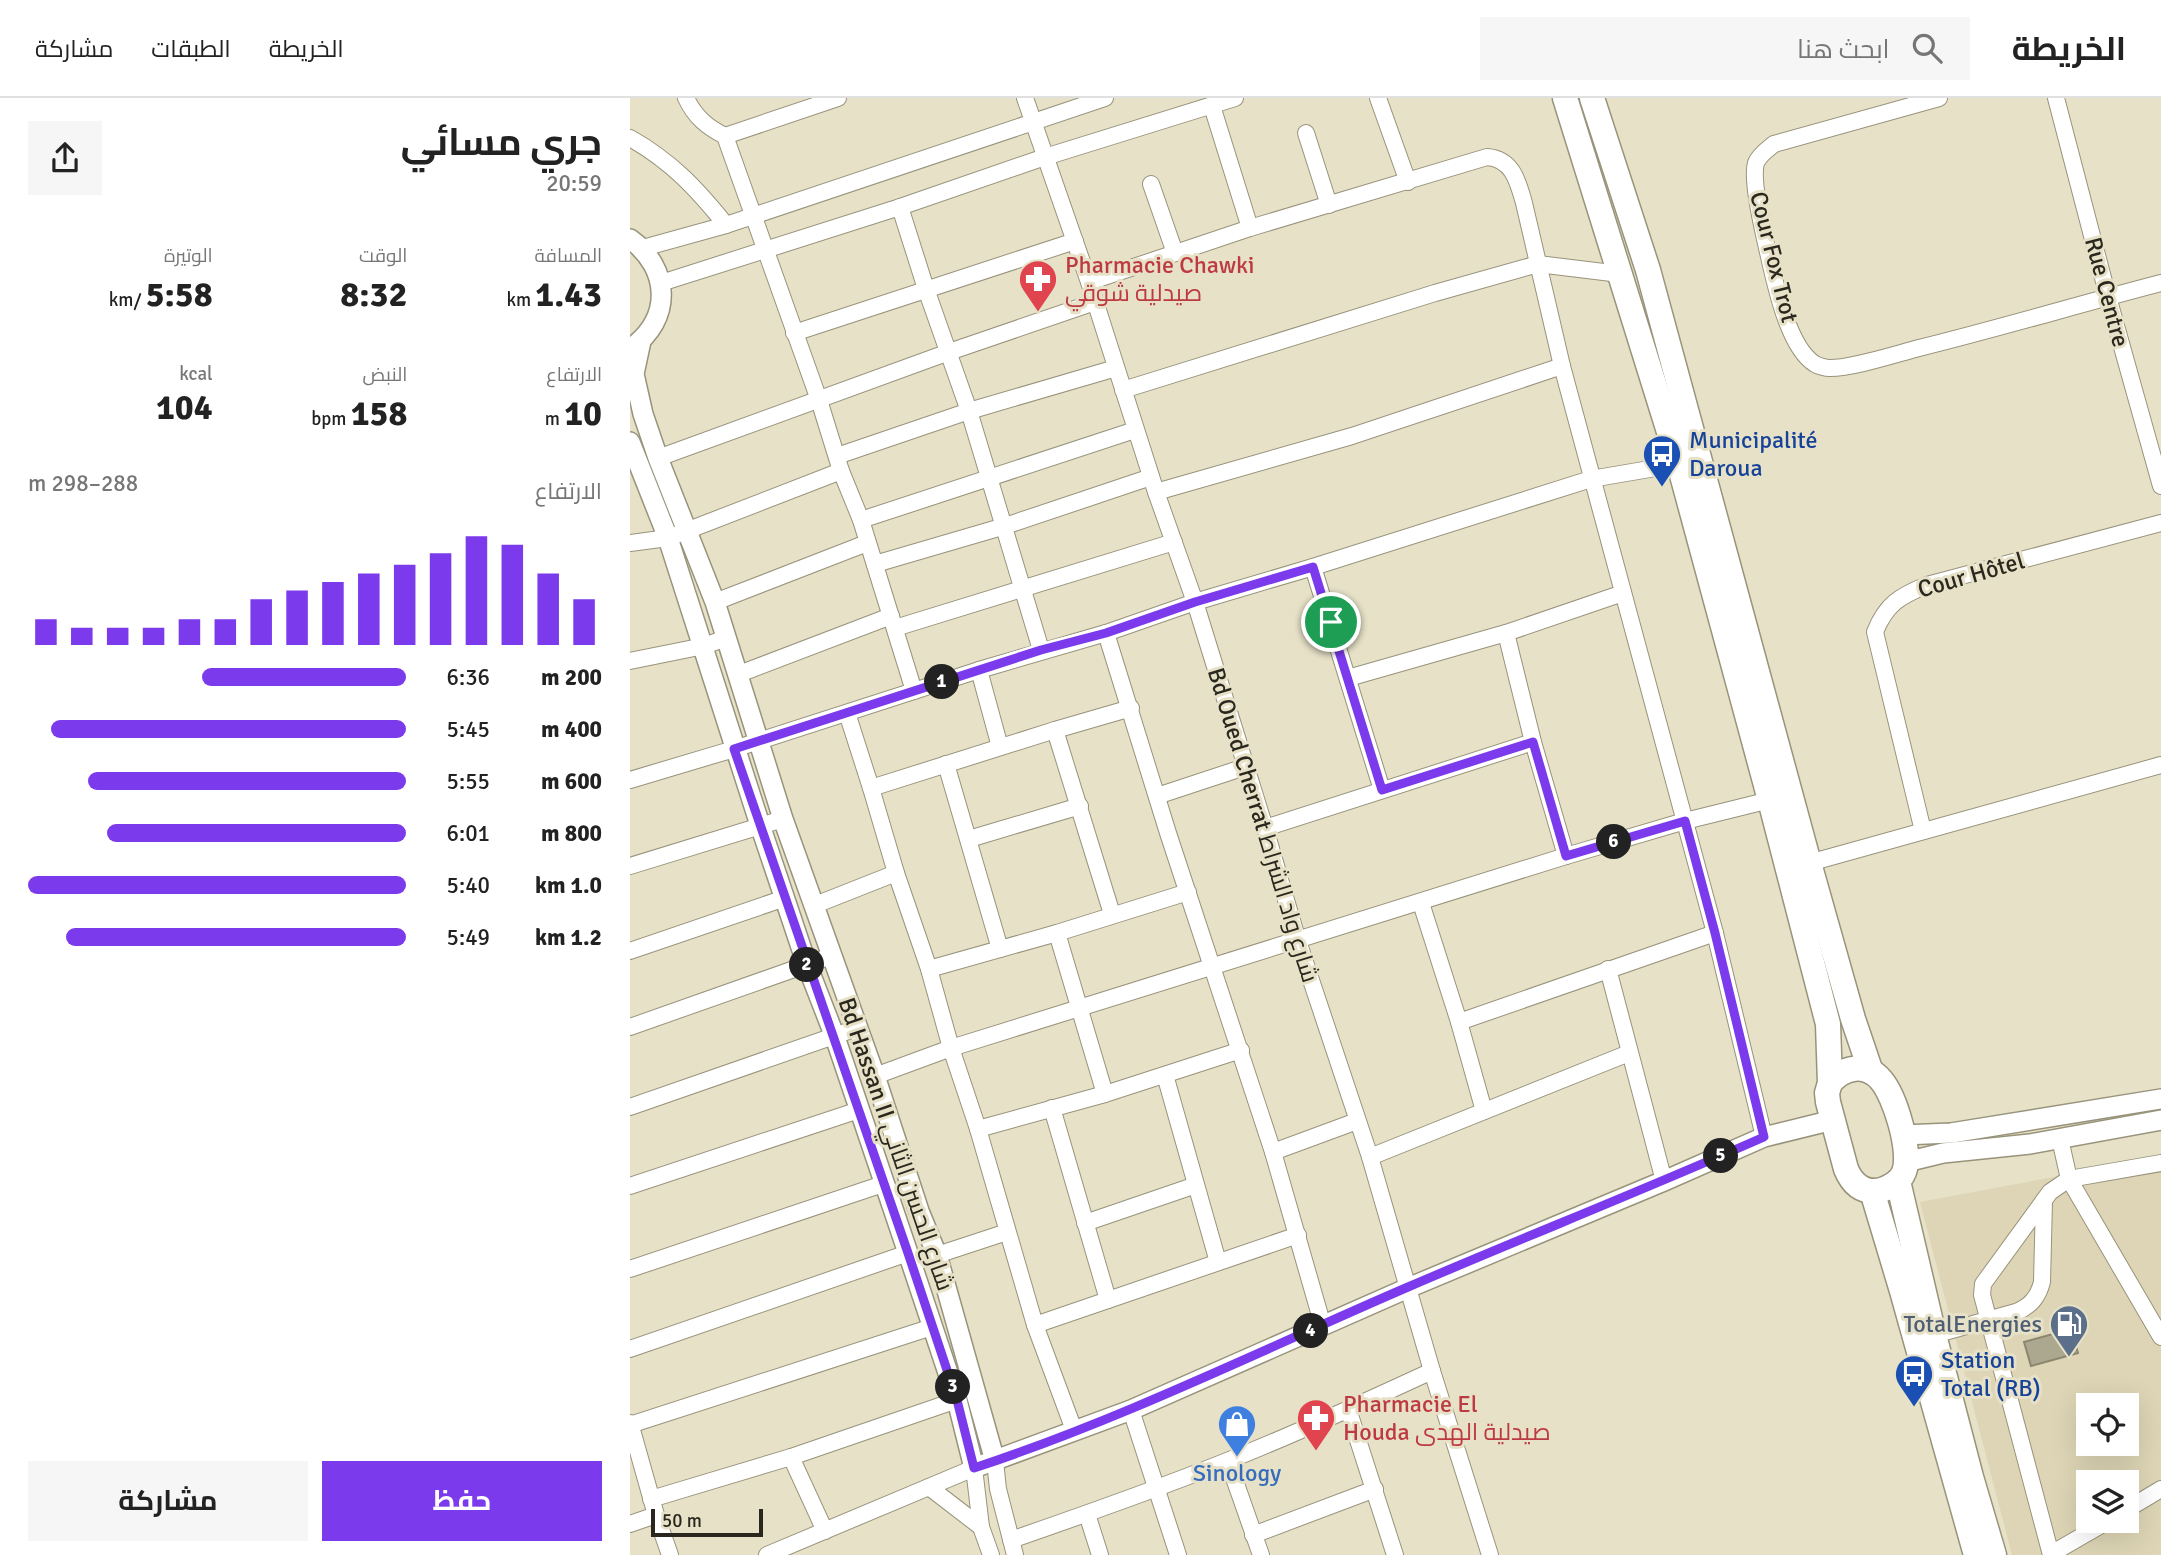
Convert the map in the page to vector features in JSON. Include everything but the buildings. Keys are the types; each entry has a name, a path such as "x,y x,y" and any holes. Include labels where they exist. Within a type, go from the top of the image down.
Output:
{"highway":[{"path":"1565,98 1679,464 1770,800 1828,1024 1828,1102 1850,1178 1862,1189 1881,1190 1902,1171"},
{"path":"1591,98 1648,270 1809,863 1853,1019 1871,1072"},
{"path":"1830,1083 1844,1070 1853,1068 1871,1072 1886,1087 1895,1108 1903,1135 1902,1171 1934,1335 1994,1555"},
{"path":"1872,1191 1976,1555"}],"street":[{"path":"687,98 696,116 709,128 726,136 838,98"},
{"name":"Bd Oued Cherrat شارع واد الشراط","path":"1025,98 1089,282 1153,485 1195,602 1298,941 1370,1157 1432,1370 1490,1555"},
{"path":"1105,98 726,225 636,244 657,270 661,283 900,207 1045,157 1236,98"},
{"path":"1378,98 1408,182"},
{"name":"Cour Fox Trot","path":"1939,98 1774,144 1756,163 1755,178 1764,237 1779,301 1794,339 1804,354 1816,365 1831,368 1860,363 2108,297"},
{"name":"Rue Centre","path":"2056,98 2161,486"},
{"path":"1212,106 1250,228"},
{"path":"1306,133 1329,205"},
{"path":"726,136 861,520 914,691"},
{"path":"630,138 660,156 695,187 726,225"},
{"path":"1089,282 1250,228 1488,157 1507,163 1517,178 1591,479 1715,933 1764,1137"},
{"path":"1151,184 1175,253"},
{"path":"900,207 969,411 1041,650"},
{"path":"794,333 1075,241"},
{"path":"1123,390 1435,293 1538,264 1620,274"},
{"name":"Bd Hassan II شارع الحسن الثاني","path":"661,283 661,304 654,324 636,345 634,374 643,414 715,602 783,819 875,1076 919,1211 937,1255 995,1461 998,1489 1013,1548"},
{"path":"2108,297 2161,283"},
{"path":"658,458 948,352 1095,302"},
{"path":"875,564 1153,485 1352,436 1562,366"},
{"path":"630,543 668,538 687,531 839,463 969,411 1116,368"},
{"path":"861,520 1135,430"},
{"name":"Bd Hassan II شارع الحسن الثاني","path":"630,442 668,538 704,646 734,749 807,965 835,1037 957,1400 974,1468 981,1527 991,1555"},
{"path":"630,779 734,749 1041,650 1106,633 1195,602 1591,479 1679,464"},
{"name":"Cour Hôtel","path":"1923,831 1875,632 1881,615 1906,594 1927,585 2161,523"},
{"path":"738,674 893,622 1021,588 1174,542"},
{"path":"715,602 867,543"},
{"path":"1313,567 1382,790"},
{"path":"1348,678 1506,633 1623,593"},
{"path":"1106,633 1273,1152 1323,1326"},
{"path":"1506,633 1533,742 1566,856"},
{"path":"630,661 704,646 726,638"},
{"path":"979,670 1000,747"},
{"path":"871,788 1130,708"},
{"path":"847,713 978,1129 1035,1325 1074,1430"},
{"path":"1055,730 1112,914"},
{"path":"1265,828 1533,742"},
{"path":"946,764 1000,949"},
{"path":"1809,863 2161,765"},
{"path":"1157,796 1245,767"},
{"path":"875,1076 951,1048 1566,856 1685,821 1770,800"},
{"path":"969,839 1080,806"},
{"path":"630,866 783,819"},
{"path":"815,905 896,873"},
{"path":"929,970 1188,892"},
{"path":"630,951 785,898"},
{"path":"1421,903 1484,1111"},
{"path":"1057,933 1105,1094"},
{"path":"1459,1022 1715,933"},
{"path":"630,1027 831,956"},
{"path":"1608,969 1664,1181"},
{"path":"630,1107 857,1028"},
{"path":"978,1129 1105,1094 1241,1050"},
{"path":"1370,1157 1629,1053"},
{"path":"1165,1075 1218,1262"},
{"path":"1903,1135 1951,1133 2161,1099"},
{"path":"1052,1108 1108,1300"},
{"path":"630,1186 859,1110"},
{"path":"2056,1116 2069,1179 2161,1337"},
{"path":"767,1555 974,1468 1131,1410 1408,1287 1764,1137 1833,1120"},
{"path":"1902,1171 1943,1153 2030,1144 2161,1120"},
{"path":"1273,1152 1357,1121"},
{"path":"2027,1121 2030,1144"},
{"path":"2087,1533 2051,1554 1982,1296 1986,1277 2050,1192 2069,1179 2161,1163"},
{"path":"630,1269 883,1184"},
{"path":"1085,1223 1196,1185"},
{"path":"1934,1335 1989,1321 2026,1308 2034,1301 2042,1282 2044,1200"},
{"path":"937,1255 1007,1232"},
{"path":"1035,1325 1298,1235"},
{"path":"630,1349 908,1253"},
{"path":"670,1555 633,1449 630,1425 932,1327"},
{"path":"1013,1548 1087,1514 1228,1461 1432,1370"},
{"path":"630,1524 653,1507 957,1400"},
{"path":"1348,1409 1395,1555"},
{"path":"1131,1410 1178,1555"},
{"path":"791,1457 825,1531"},
{"path":"1228,1461 1261,1555"},
{"path":"929,1487 981,1527"},
{"path":"1253,1535 1375,1489"},
{"path":"2139,1502 2161,1489"},
{"path":"1087,1514 1100,1555"}],"shaded area":[{"path":"2161,1157 2161,1555 2012,1555 1920,1202"}],"place":[{"name":"Pharmacie Chawki صيدلية شوقي","path":"1038,313"},
{"name":"Municipalité Daroua","path":"1662,488"},
{"name":"TotalEnergies","path":"2069,1358"},
{"name":"Station Total (RB)","path":"1914,1408"},
{"name":"Pharmacie El Houda صيدلية الهدى","path":"1316,1452"},
{"name":"Sinology","path":"1237,1458"}],"route":[{"path":"1313,567 1331,622 1382,790 1533,742 1566,856 1685,821 1764,1137 1408,1287 1131,1410 974,1468 957,1400 908,1253 734,749 1041,650 1106,633 1195,602 1313,567"}]}
